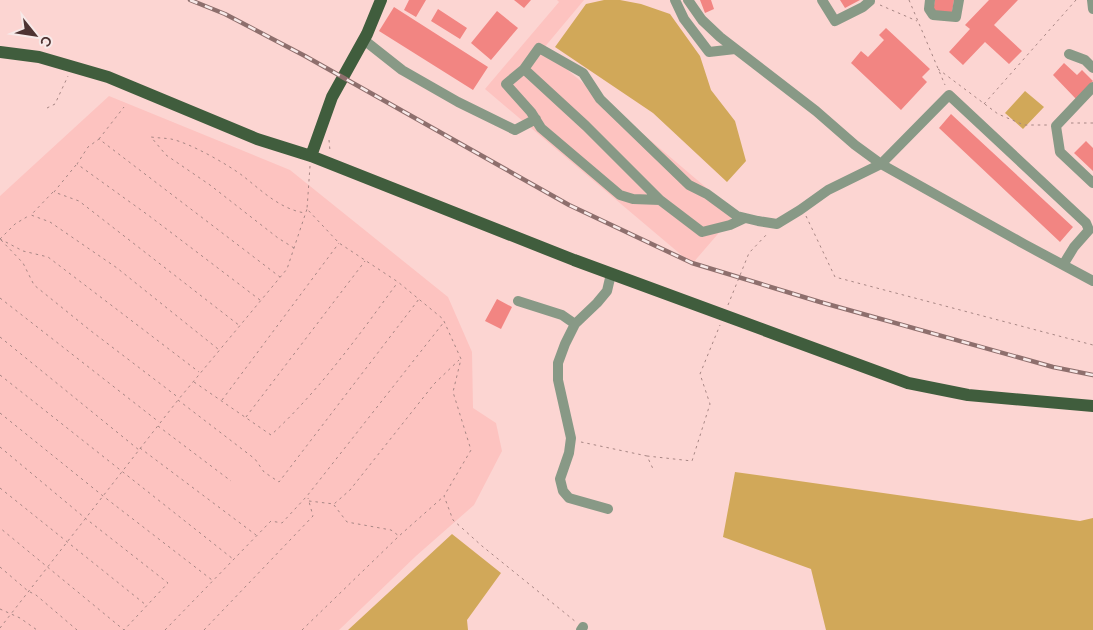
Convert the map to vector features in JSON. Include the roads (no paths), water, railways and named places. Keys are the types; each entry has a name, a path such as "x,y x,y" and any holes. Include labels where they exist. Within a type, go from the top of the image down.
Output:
{"main road":[{"path":"310,156 332,97 364,40 381,0"},
{"path":"0,52 38,57 108,77 257,139 310,156 612,274 908,383 968,395 1093,406"}],"street":[{"path":"675,0 684,19 709,52 735,49"},
{"path":"688,0 702,20 735,49 881,164 1093,281"},
{"path":"822,0 834,22 863,7 869,1"},
{"path":"930,0 929,9 932,15 956,17 958,0"},
{"path":"1092,0 1093,9"},
{"path":"364,40 402,70 458,102 515,130 536,119"},
{"path":"660,200 633,199 620,195 541,128 536,119 506,84 524,69 539,48 583,73 600,99 689,185 707,194 737,216 777,224 828,190 881,164 949,95 1086,223 1089,230 1074,247 1063,265"},
{"path":"1069,54 1085,60 1093,68"},
{"path":"524,69 586,126 660,200 702,232 730,225 745,218"},
{"path":"1093,88 1057,125 1060,152 1093,183"},
{"path":"608,509 570,498 563,492 560,479 569,453 571,440 558,380 558,363 565,344 576,324 607,291 612,274"},
{"path":"518,301 562,315 576,324"}],"railway":[{"path":"190,0 225,14 305,56 569,205 692,263 820,302 1053,367 1093,375"}]}
